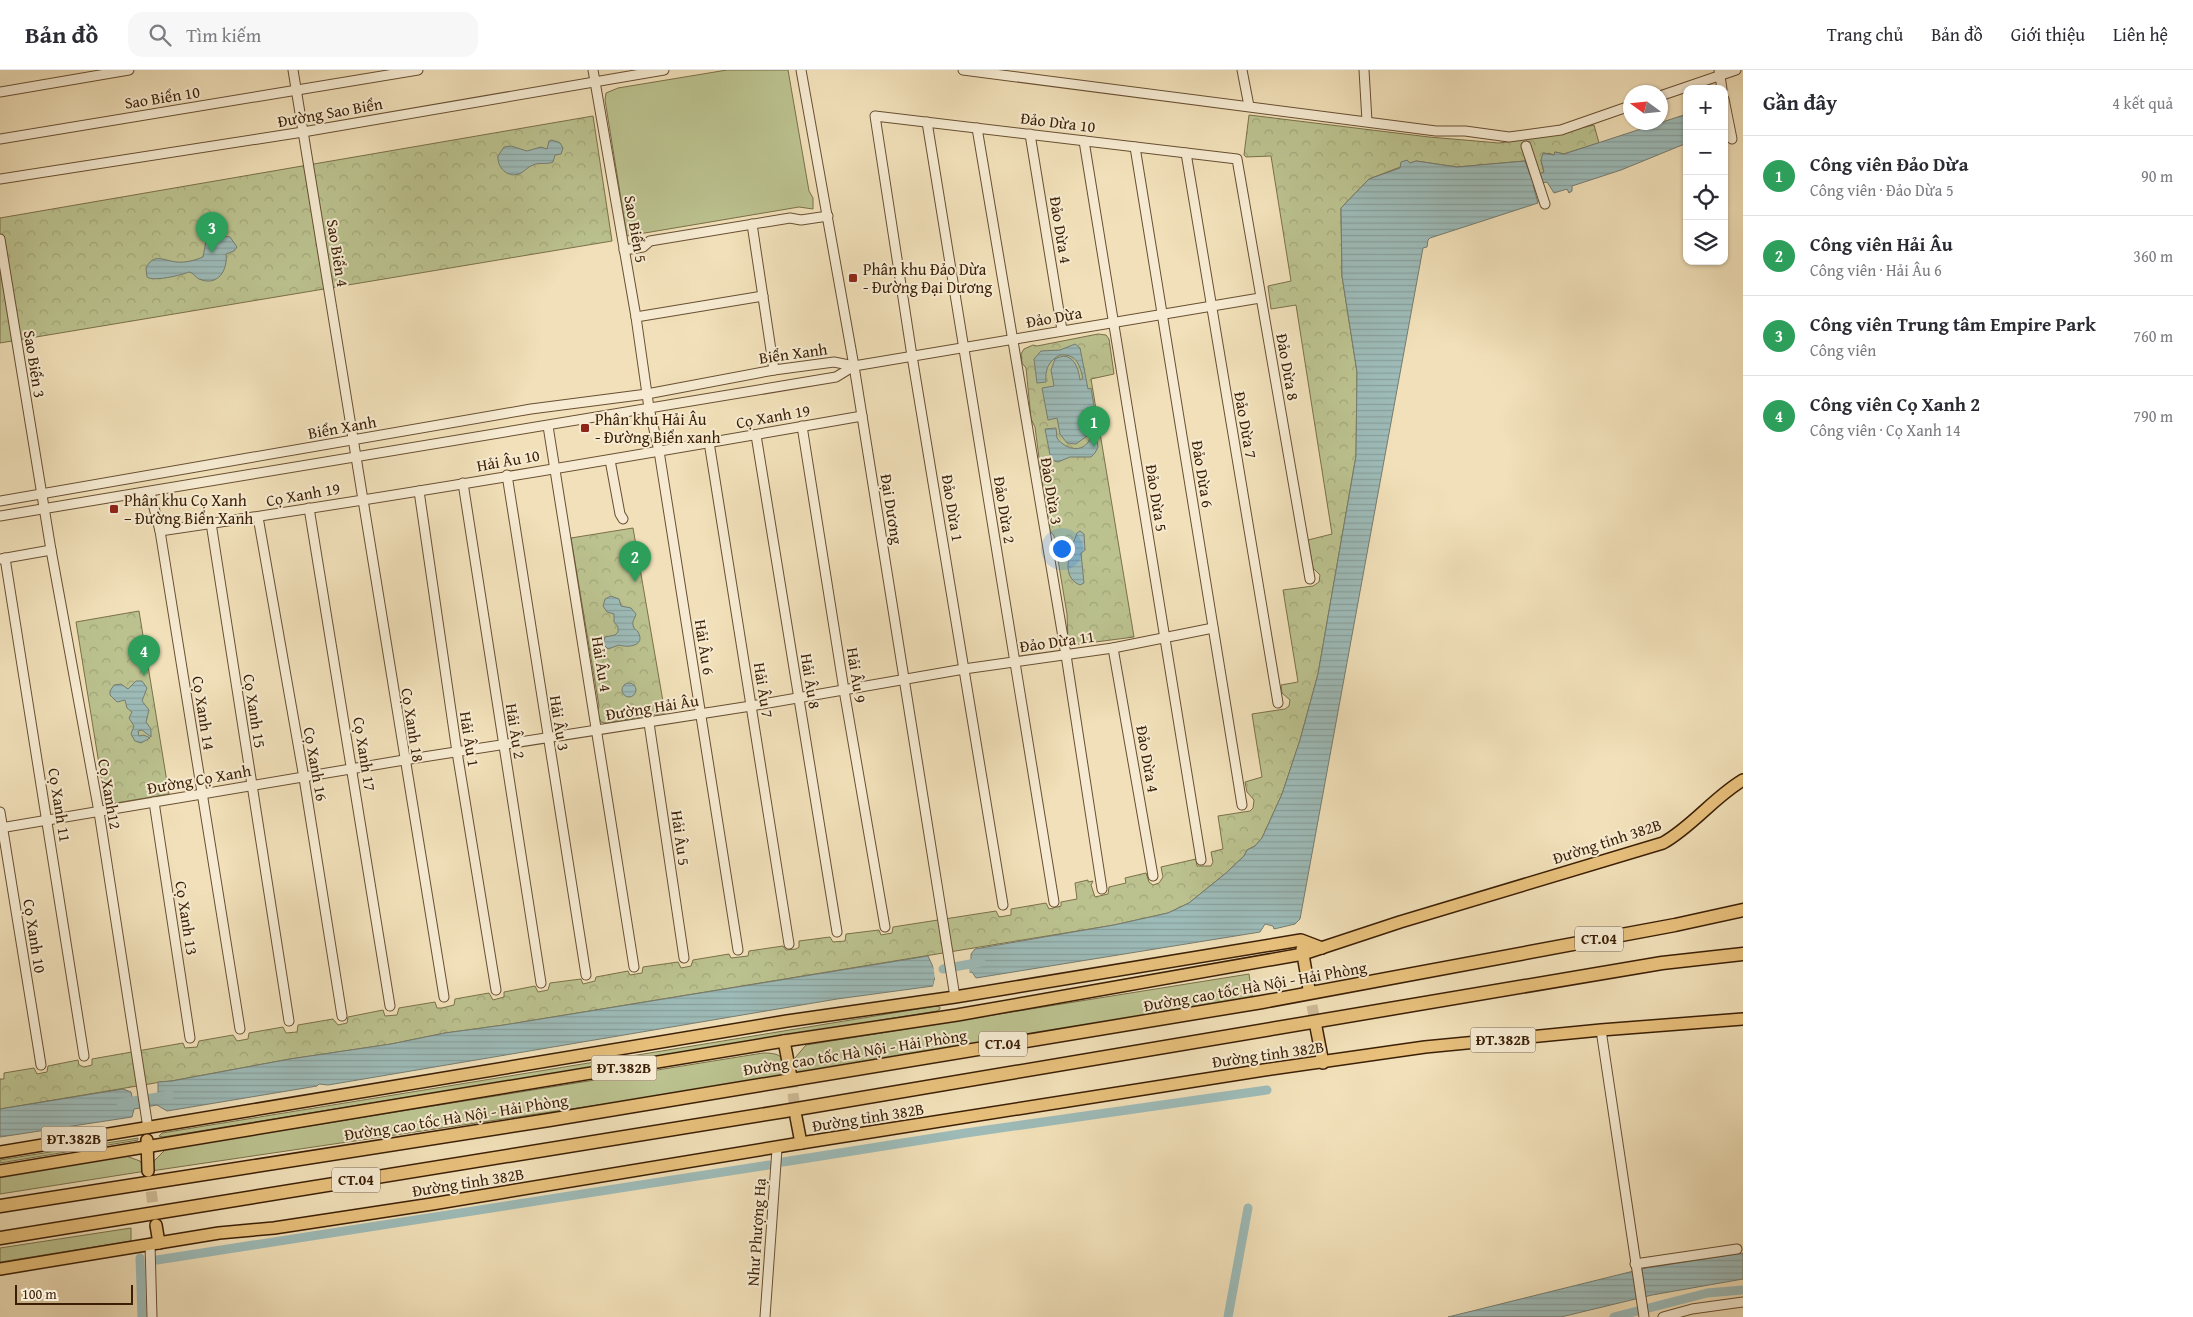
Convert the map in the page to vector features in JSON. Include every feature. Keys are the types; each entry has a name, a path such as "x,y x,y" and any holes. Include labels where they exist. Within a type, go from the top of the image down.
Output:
{"highway":[{"name":"Đường cao tốc Hà Nội - Hải Phòng","path":"0,1206 549,1120 1262,1002 1743,910"},
{"name":"CT.04","path":"0,1238 712,1122 1662,963 1743,954"},
{"path":"0,1198 215,1164 549,1120"},
{"path":"0,1246 208,1212 712,1122"}],"main road":[{"name":"Đường tỉnh 382B","path":"0,1170 784,1041 957,1015 1302,954 1400,922 1663,844 1682,833 1733,786 1743,780"},
{"path":"1309,989 1301,940 1322,948"},
{"name":"ĐT.382B","path":"0,1152 787,1021 954,997 1301,940"},
{"path":"954,997 957,1015"},
{"name":"Đường tỉnh 382B","path":"0,1269 154,1244 432,1204 801,1143 1264,1070 1425,1047 1600,1030 1743,1019"},
{"path":"1316,1027 1323,1063"},
{"path":"784,1041 790,1077"},
{"path":"796,1117 801,1143"},
{"path":"148,1128 146,1146 148,1171"},
{"path":"154,1244 156,1225"}],"street":[{"path":"0,92 129,70"},
{"name":"Sao Biển 4","path":"293,70 356,458"},
{"name":"Sao Biển 10","path":"0,139 418,70"},
{"name":"Sao Biển 5","path":"593,70 648,394"},
{"name":"Đường Sao Biển","path":"0,179 302,132 664,70"},
{"name":"Đại Dương","path":"801,70 854,366 905,678 954,997"},
{"path":"963,70 1436,131 1466,131 1509,137 1561,130 1623,108"},
{"path":"1242,70 1249,106"},
{"path":"1364,70 1367,121"},
{"path":"1668,93 1719,73 1736,70"},
{"name":"Đảo Dừa 10","path":"875,116 1238,159"},
{"name":"Đảo Dừa 1","path":"875,116 912,356 1003,905"},
{"path":"1728,119 1732,139"},
{"name":"Đảo Dừa 2","path":"927,122 1054,902"},
{"name":"Đảo Dừa 3","path":"977,128 1066,655 1102,889"},
{"name":"Đảo Dừa 4","path":"1030,134 1062,330"},
{"name":"Đảo Dừa 5","path":"1084,141 1201,860"},
{"path":"1526,146 1545,204"},
{"name":"Đảo Dừa 6","path":"1135,147 1242,805"},
{"name":"Đảo Dừa 7","path":"1186,153 1278,702"},
{"name":"Đảo Dừa 8","path":"1238,159 1260,298 1310,579"},
{"path":"624,250 644,247 650,241 752,224 790,218 801,220 828,216"},
{"path":"752,224 774,370"},
{"name":"Sao Biển 3","path":"0,239 41,494"},
{"path":"636,317 763,296"},
{"name":"Đảo Dừa","path":"854,366 1260,298"},
{"name":"Biển Xanh","path":"0,501 531,409 648,394 774,370 834,362 854,366"},
{"name":"Biển Xanh","path":"0,516 836,377 854,366"},
{"path":"648,394 650,408"},
{"name":"Hải Âu 6","path":"650,408 659,451 738,950"},
{"name":"Cọ Xanh 19","path":"659,451 862,416"},
{"name":"Hải Âu 4","path":"548,426 634,967"},
{"name":"Hải Âu 9","path":"802,426 844,690 885,927"},
{"name":"Hải Âu 8","path":"756,435 837,932"},
{"name":"Hải Âu 7","path":"709,442 789,944"},
{"name":"Hải Âu 10","path":"362,499 659,451"},
{"name":"Cọ Xanh 18","path":"356,458 444,997"},
{"path":"610,460 620,514 623,519"},
{"name":"Hải Âu 3","path":"507,475 547,738 586,975"},
{"name":"Hải Âu 2","path":"463,483 502,746 541,983"},
{"name":"Hải Âu 1","path":"419,491 456,752 496,990"},
{"name":"Cọ Xanh 14","path":"150,492 160,531 240,1028"},
{"path":"41,494 44,510"},
{"name":"Cọ Xanh 19","path":"160,531 258,517 362,499"},
{"name":"Cọ Xanh 17","path":"309,508 390,1006"},
{"name":"Cọ Xanh12","path":"44,510 99,812 148,1128"},
{"name":"Cọ Xanh 16","path":"258,517 304,778 342,1016"},
{"name":"Cọ Xanh 15","path":"211,523 289,1021"},
{"path":"2,559 51,550"},
{"name":"Cọ Xanh 11","path":"2,559 47,820 84,1056"},
{"name":"Đảo Dừa 11","path":"905,678 1113,648 1213,628"},
{"name":"Đảo Dừa 4","path":"1113,648 1154,876"},
{"name":"Đường Hải Âu","path":"404,760 751,706 905,678"},
{"name":"Hải Âu 5","path":"649,722 684,958"},
{"name":"Đường Cọ Xanh","path":"1,828 404,760"},
{"name":"Cọ Xanh 13","path":"154,802 190,1038"},
{"name":"Cọ Xanh 10","path":"0,812 1,828 41,1065"},
{"path":"1600,1030 1610,1083 1643,1316"},
{"name":"Như Phượng Hạ","path":"765,1317 777,1148"},
{"path":"152,1317 154,1244"},
{"path":"1635,1266 1737,1249"},
{"path":"1663,1317 1692,1309 1743,1302"}],"green space":[{"path":"727,70 788,70 809,191 813,198 813,209 799,207 627,236 605,100 606,93 618,88"},
{"path":"1249,115 1429,137 1499,143 1540,137 1594,125 1599,143 1564,154 1555,152 1554,155 1548,153 1541,160 1544,173 1531,177 1525,161 1457,167 1416,161 1369,179 1341,208 1342,276 1357,372 1356,456 1318,674 1300,740 1282,794 1262,838 1255,846 1247,850 1244,856 1226,873 1189,903 1168,913 1114,925 504,1025 445,1033 391,1044 290,1059 0,1109 0,1079 4,1079 4,1073 34,1068 37,1074 47,1072 48,1066 78,1060 79,1065 84,1067 92,1065 92,1059 183,1043 185,1048 197,1047 199,1041 233,1035 237,1041 248,1039 249,1033 283,1027 286,1033 297,1032 298,1025 333,1019 338,1025 347,1023 348,1017 383,1010 385,1016 397,1015 399,1008 435,1002 437,1008 442,1008 454,1005 455,999 489,993 493,1000 504,997 504,992 535,986 538,992 548,990 550,983 581,979 583,984 595,981 596,977 628,971 630,975 642,973 643,967 678,962 681,968 691,966 693,960 729,954 731,958 748,956 749,951 783,946 786,950 796,949 799,947 799,941 830,937 833,942 845,941 846,934 879,930 881,935 892,933 893,927 996,911 999,917 1011,915 1011,909 1046,903 1049,909 1061,906 1061,902 1077,899 1075,883 1088,880 1088,882 1093,881 1091,885 1095,897 1108,894 1109,887 1126,883 1125,878 1146,873 1149,882 1153,885 1159,883 1163,877 1161,867 1196,859 1197,866 1211,866 1213,862 1211,852 1223,849 1218,816 1250,811 1253,808 1254,800 1247,792 1245,782 1262,777 1252,714 1285,709 1289,706 1290,700 1282,693 1281,685 1298,682 1283,590 1313,586 1319,582 1320,575 1313,568 1308,540 1332,534 1296,305 1271,309 1268,286 1291,281 1271,156 1246,157 1244,155"},
{"path":"593,116 612,241 0,343 0,218"},
{"path":"1098,334 1106,335 1109,339 1114,374 1091,379 1134,637 1072,645 1068,641 1067,614 1054,536 1050,531 1044,496 1035,427 1031,419 1026,368 1022,363 1021,354 1024,349 1033,345 1037,346"},
{"path":"633,528 665,713 605,723 601,722 597,712 599,706 571,538"},
{"path":"139,611 169,794 110,804 105,801 76,622"},
{"path":"1249,974 1253,1001 793,1076 795,1058 806,1045"},
{"path":"936,1006 940,1007 937,1011 163,1137 159,1136 162,1133"},
{"path":"763,1053 779,1056 785,1065 788,1077 151,1171 154,1161 166,1149"},
{"path":"138,1138 138,1140 0,1163 0,1160"},
{"path":"126,1156 140,1161 146,1171 0,1194 0,1175"},
{"path":"131,1228 131,1241 0,1262 0,1248"}],"water":[{"path":"1683,115 1683,145 1621,170 1572,186 1572,191 1569,193 1567,189 1554,193 1547,182 1533,185 1538,203 1430,238 1427,247 1423,248 1300,919 1295,924 1274,929 1273,926 1265,924 1260,932 976,978 972,972 935,977 933,986 837,999 328,1085 319,1084 317,1086 167,1111 157,1105 134,1109 132,1117 0,1137 0,1109 123,1089 131,1092 133,1102 158,1099 158,1082 391,1044 445,1033 928,956 934,969 971,965 971,954 975,949 1114,925 1168,913 1189,903 1226,873 1244,856 1247,850 1255,846 1262,838 1282,794 1300,740 1318,674 1356,456 1357,372 1342,276 1341,208 1369,179 1400,168 1401,162 1407,160 1410,163 1416,161 1457,167 1525,161 1531,177 1544,172 1541,160 1543,153 1554,155 1555,152 1564,154 1638,130 1668,130 1668,120"},
{"path":"552,140 560,143 563,148 561,154 555,155 553,162 535,164 515,175 504,171 499,164 498,156 504,147 511,146 527,151 541,147 547,149 549,141"},
{"path":"214,235 230,237 237,247 234,251 226,254 223,271 216,279 206,281 199,279 189,272 155,279 147,277 146,268 152,260 160,259 180,262 203,257 206,241"},
{"path":"1075,344 1080,348 1088,389 1091,388 1094,406 1091,407 1098,447 1091,457 1070,457 1058,462 1051,460 1045,429 1056,428 1057,438 1066,446 1081,448 1089,441 1091,435 1088,407 1088,413 1085,414 1087,436 1076,444 1067,443 1060,434 1057,418 1048,420 1042,388 1054,386 1051,370 1055,359 1061,357 1070,358 1076,365 1080,380 1083,378 1074,358 1060,355 1053,360 1048,366 1046,382 1037,383 1034,359 1041,351 1060,350"},
{"path":"1080,531 1084,534 1085,550 1081,553 1084,583 1080,585 1073,581 1070,575 1068,561 1077,533"},
{"path":"611,596 619,599 621,606 631,608 636,614 633,625 638,632 640,640 635,645 619,645 608,649 603,644 605,637 615,635 618,632 618,627 614,622 614,614 607,612 603,606 605,599"},
{"path":"136,681 142,681 147,688 142,701 149,710 146,722 151,729 151,737 142,730 138,731 139,736 144,735 150,738 141,743 135,741 131,734 134,726 129,718 132,712 127,708 125,700 117,702 110,695 114,685 121,684 128,689"},
{"path":"629,683 634,685 636,690 634,695 629,697 624,695 622,690 624,685"},
{"path":"1743,1253 1743,1279 1652,1295 1561,1317 1448,1317 1646,1268"}],"pier":[{"path":"932,957 935,966 968,963 970,975 938,979 936,985 933,986 935,979"}],"waterway":[{"path":"943,969 981,962"},
{"path":"783,1162 966,1133 1267,1090"},
{"path":"121,1103 170,1095"},
{"path":"157,1260 769,1165"},
{"path":"1228,1317 1248,1208"},
{"path":"140,1258 142,1317"},
{"path":"1614,1317 1707,1293 1743,1290"}],"tunnel":[{"path":"1309,989 1316,1027"},
{"path":"791,1077 796,1117"},
{"path":"149,1175 155,1221"}],"place":[{"name":"Công viên Trung tâm Empire Park","path":"212,253"},
{"name":"Phân khu Đảo Dừa - Đường Đại Dương","path":"853,278"},
{"name":"Phân khu Hải Âu - Đường Biển xanh","path":"585,428"},
{"name":"Công viên Đảo Dừa","path":"1094,447"},
{"name":"Phân khu Cọ Xanh – Đường Biển Xanh","path":"114,509"},
{"name":"Công viên Hải Âu","path":"635,582"},
{"name":"Công viên Cọ Xanh 2","path":"144,676"}]}
